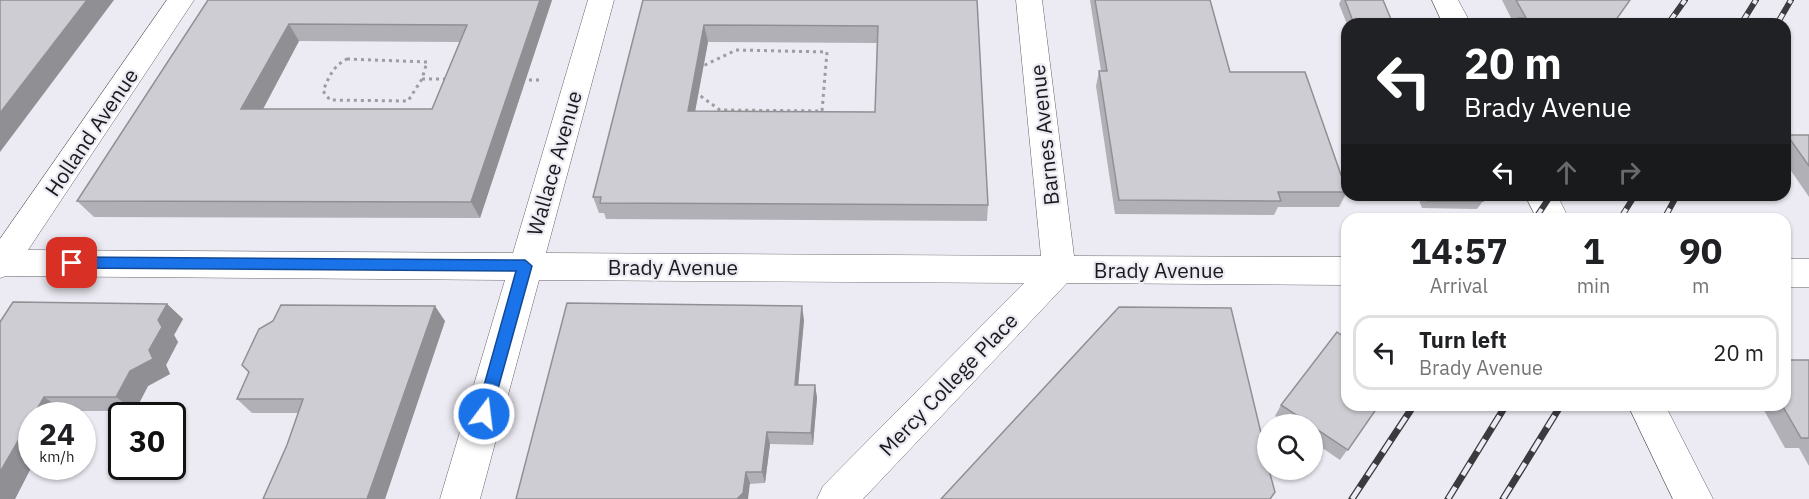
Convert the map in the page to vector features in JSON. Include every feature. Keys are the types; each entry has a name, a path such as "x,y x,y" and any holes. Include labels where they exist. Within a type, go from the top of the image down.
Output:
{"street":[{"name":"Holland Avenue","path":"1,263 181,0"},
{"name":"Wallace Avenue","path":"460,499 601,0"},
{"name":"Barnes Avenue","path":"1029,0 1059,269"},
{"path":"1445,0 1454,18"},
{"name":"Brady Avenue","path":"1,263 1341,271"},
{"name":"Mercy College Place","path":"837,499 1059,269"},
{"path":"1791,273 1809,273"},
{"path":"1649,411 1693,499"}],"path":[{"path":"693,91 720,110 822,111 827,52 736,50 727,52 698,68"},
{"path":"347,59 427,62 422,79 408,101 330,100 323,91 337,64 347,59"},
{"path":"422,79 458,79"},
{"path":"516,80 540,80"}],"building":[{"path":"0,0 87,0 0,113"},
{"path":"208,0 540,0 471,202 77,201","holes":["289,24 467,25 432,109 241,109"]},
{"path":"643,0 977,0 988,205 600,203 601,197 593,197","holes":["704,25 878,26 875,112 688,111"]},
{"path":"1095,0 1210,0 1230,72 1305,72 1341,175 1341,192 1278,192 1281,201 1119,200 1099,71 1107,71"},
{"path":"1345,0 1383,0 1390,18 1352,18"},
{"path":"1516,0 1630,0 1617,18 1526,18"},
{"path":"1791,135 1809,135 1809,166 1791,141"},
{"path":"13,302 167,304 158,320 162,327 149,350 153,359 130,371 116,397 44,397 41,402 18,402 18,441 0,472 0,322"},
{"path":"567,303 802,306 795,385 815,385 811,433 767,432 762,472 746,472 743,493 737,499 516,499"},
{"path":"281,305 435,306 367,499 263,499 287,445 303,399 237,399 249,372 242,365 259,329 273,321"},
{"path":"1119,307 1231,308 1257,416 1257,480 1272,480 1275,492 1270,499 941,499"},
{"path":"1337,332 1341,335 1341,411 1375,411 1348,450 1323,433 1323,414 1295,414 1281,405"},
{"path":"1791,360 1809,360 1809,438 1801,438 1785,411 1791,411"}],"railway":[{"path":"1672,18 1685,0"},
{"path":"1745,18 1756,0"},
{"path":"1780,18 1791,0"},
{"path":"1539,213 1547,201"},
{"path":"1624,213 1631,201"},
{"path":"1667,213 1674,201"},
{"path":"1352,499 1410,411"},
{"path":"1448,499 1502,411"},
{"path":"1503,499 1557,411"}],"route":[{"path":"72,263 525,266 484,414"}]}
